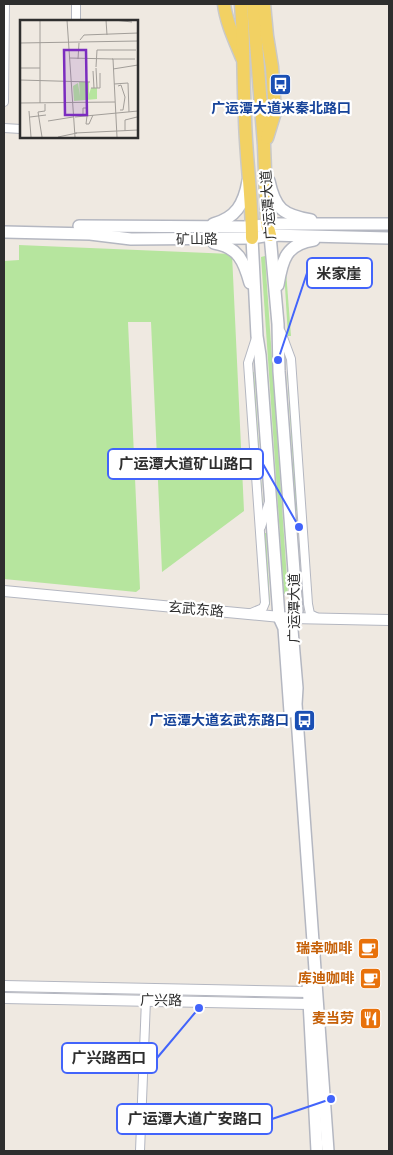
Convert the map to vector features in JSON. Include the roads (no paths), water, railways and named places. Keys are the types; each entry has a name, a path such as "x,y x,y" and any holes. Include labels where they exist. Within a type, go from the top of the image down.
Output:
{"main road":[{"path":"224,4 233,36 245,65"},
{"path":"242,4 249,35"},
{"path":"249,35 253,4"},
{"path":"264,4 275,112 264,145"},
{"name":"广运潭大道","path":"249,35 245,65 244,120 249,175 257,336 260,355 279,617 284,628 313,1000 328,1151"},
{"name":"广运潭大道","path":"249,35 264,145 297,611 291,618 313,1000 317,1151"},
{"path":"265,165 274,200 283,212 299,218 340,224"},
{"path":"198,227 225,220 234,214 243,199 249,175"},
{"name":"矿山路","path":"4,232 90,234 131,239 187,239 340,224 389,224"},
{"name":"矿山路","path":"4,225 198,227 252,233"},
{"name":"矿山路","path":"269,230 334,238 389,238"},
{"path":"276,299 282,264 289,252 297,244 304,241 334,238"},
{"path":"187,239 222,244 234,251 241,259 245,268 255,303"}],"street":[{"path":"4,102 5,4"},
{"path":"76,4 76,20"},
{"path":"4,128 20,129"},
{"path":"278,324 291,359 308,604 310,614 313,617 322,619"},
{"path":"241,614 257,612 264,606 248,363 257,336"},
{"path":"260,531 270,498"},
{"name":"玄武东路","path":"4,592 291,618 389,620"},
{"name":"广兴路","path":"4,986 313,1000"},
{"name":"广兴路","path":"4,998 313,1000"},
{"path":"140,1151 146,1000"}],"place":[{"name":"广运潭大道米秦北路口","path":"281,85"},
{"name":"米家崖","path":"278,360"},
{"name":"广运潭大道矿山路口","path":"299,527"},
{"name":"广运潭大道玄武东路口","path":"305,720"},
{"name":"瑞幸咖啡","path":"368,948"},
{"name":"库迪咖啡","path":"370,978"},
{"name":"广兴路西口","path":"199,1008"},
{"name":"麦当劳","path":"370,1018"},
{"name":"广运潭大道广安路口","path":"331,1099"}]}
